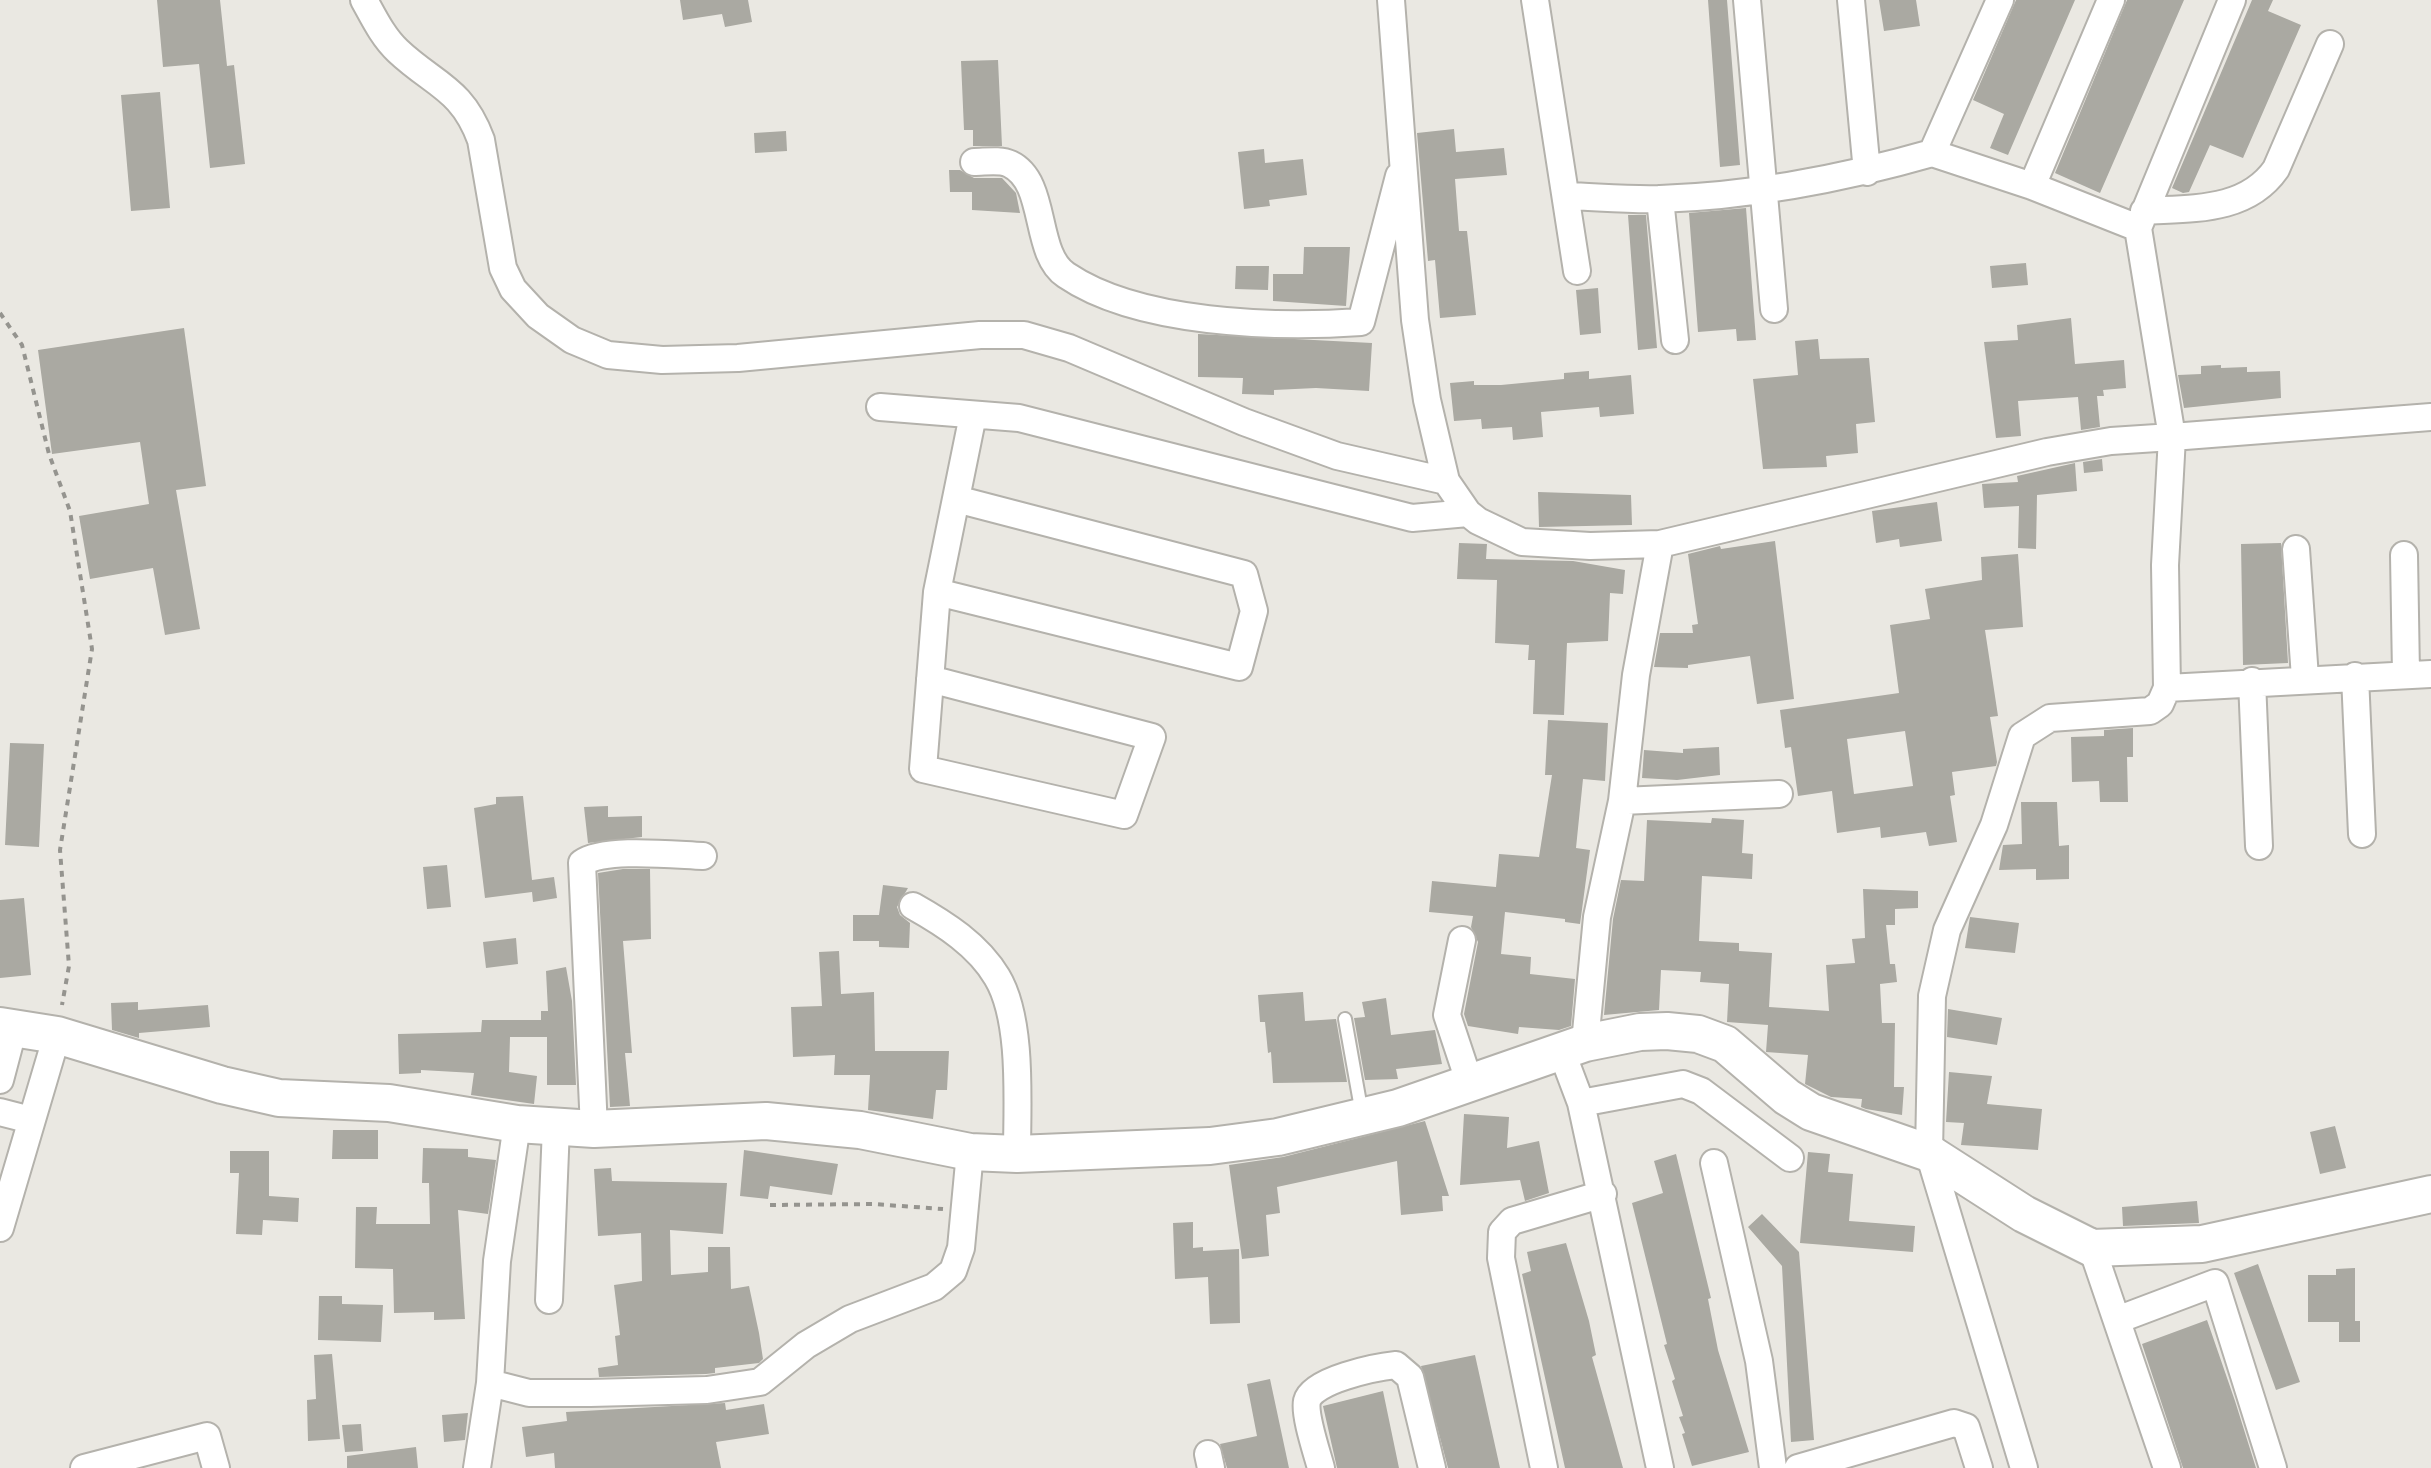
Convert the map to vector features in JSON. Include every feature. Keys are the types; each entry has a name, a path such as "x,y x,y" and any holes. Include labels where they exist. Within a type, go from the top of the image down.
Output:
{"street":[{"path":"364,0 387,40 455,93 474,120 481,140 503,268 513,289 538,316 572,340 608,355 662,360 738,358 980,335 1024,335 1069,348 1244,422 1337,456 1446,481"},
{"path":"1391,0 1415,320 1427,400 1446,481 1468,513 1505,536 1522,542 1590,546 1660,544 2047,452 2111,441 2431,417"},
{"path":"1535,0 1568,196 1577,271"},
{"path":"1747,0 1774,309"},
{"path":"1851,0 1867,172"},
{"path":"1932,153 2000,0"},
{"path":"2032,186 2111,0"},
{"path":"2024,1468 1929,1153 1932,996 1947,930 1994,825 2022,736 2050,718 2155,710 2167,688 2165,565 2172,437 2141,220 2232,0"},
{"path":"1568,196 1660,199 1764,188 1867,172 1932,153 2141,220 2215,207 2249,194 2266,183 2276,169 2330,44"},
{"path":"974,162 1002,162 1016,168 1040,213 1046,243 1056,266 1115,300 1146,311 1180,316 1321,325 1361,322 1393,189 1404,166"},
{"path":"1660,199 1675,340"},
{"path":"880,407 1019,418 1412,518 1468,513"},
{"path":"930,679 1152,737 1124,815 923,769 930,679 937,592 973,415"},
{"path":"937,592 1239,667 1254,611 1244,574 956,499"},
{"path":"1660,544 1636,675 1622,801 1573,1046 1581,1103 1660,1468"},
{"path":"2296,549 2305,678"},
{"path":"2167,688 2418,674 2404,555"},
{"path":"2355,676 2362,834"},
{"path":"2252,681 2259,846"},
{"path":"1622,801 1779,794"},
{"path":"594,1129 582,863 593,857 631,854 703,856"},
{"path":"913,906 949,927 981,956 998,978 1012,1031 1017,1154"},
{"path":"1462,940 1447,1015 1470,1084"},
{"path":"0,1080 7,1026 57,1035 250,1092 312,1101 389,1103 517,1124 594,1129 766,1121 860,1130 970,1152 1017,1154 1210,1146 1278,1137 1362,1117 1470,1084 1573,1046 1640,1032 1698,1034 1725,1044 1787,1097 1811,1112 1929,1153 2024,1214 2092,1248 2202,1244 2431,1194"},
{"path":"0,1228 57,1035"},
{"path":"1581,1103 1683,1084 1701,1091 1790,1158"},
{"path":"0,1112 31,1120"},
{"path":"477,1468 490,1383 497,1261 517,1124"},
{"path":"549,1300 556,1127"},
{"path":"490,1383 529,1393 590,1393 707,1390 760,1382 806,1345 850,1319 942,1282 957,1265 970,1152"},
{"path":"1714,1163 1759,1361 1773,1468"},
{"path":"1544,1468 1501,1258 1502,1232 1512,1221 1603,1194"},
{"path":"2092,1248 2167,1468"},
{"path":"2117,1320 2215,1283 2273,1468"},
{"path":"1321,1468 1307,1408 1313,1391 1325,1383 1396,1365 1404,1368 1410,1377 1432,1468"},
{"path":"1798,1468 1879,1458 1954,1423 1966,1427 1979,1468"},
{"path":"100,1466 207,1436 216,1468"}],"lane":[{"path":"1345,1019 1362,1117"}],"path":[{"path":"0,313 22,345 49,454 70,511 92,649 60,850 69,966 57,1035"},
{"path":"770,1205 873,1204 965,1211"}],"building":[{"path":"157,0 220,0 227,66 234,65 245,164 210,168 199,64 163,67"},
{"path":"680,0 748,0 752,22 725,27 722,14 683,20"},
{"path":"1708,0 1727,0 1740,165 1720,167"},
{"path":"1879,0 1916,0 1920,26 1884,31"},
{"path":"2016,0 2075,0 2008,155 1990,148 2004,114 1973,100"},
{"path":"2127,0 2184,0 2100,193 2055,173"},
{"path":"2252,0 2273,0 2268,11 2301,25 2243,158 2210,145 2189,192 2183,193 2172,188"},
{"path":"998,60 1002,146 973,146 973,130 964,130 961,61"},
{"path":"160,92 170,208 131,211 121,95"},
{"path":"1454,129 1456,152 1504,148 1507,175 1455,179 1459,231 1467,231 1476,315 1440,318 1435,260 1428,261 1417,133"},
{"path":"786,131 787,151 755,153 754,133"},
{"path":"1264,149 1265,163 1303,159 1307,195 1269,200 1270,206 1244,209 1238,152"},
{"path":"949,170 960,170 974,178 1002,178 1016,193 1020,213 972,210 972,192 950,192"},
{"path":"1746,208 1756,340 1737,341 1736,329 1698,332 1689,213"},
{"path":"1628,215 1646,215 1657,348 1638,350"},
{"path":"1304,247 1350,247 1346,306 1273,301 1273,274 1303,274"},
{"path":"2026,263 2028,285 1992,288 1990,266"},
{"path":"1236,266 1269,266 1268,290 1235,289"},
{"path":"1598,288 1601,333 1580,335 1576,290"},
{"path":"2071,318 2075,364 2124,360 2126,388 2103,390 2104,396 2097,396 2100,427 2081,430 2078,397 2018,401 2021,436 1996,438 1984,342 2018,340 2017,325"},
{"path":"184,328 206,486 176,490 200,629 165,635 153,568 90,579 79,516 149,504 140,442 52,454 38,350"},
{"path":"1198,334 1372,343 1369,391 1316,388 1274,390 1274,395 1242,394 1243,378 1198,377"},
{"path":"1818,339 1820,359 1869,358 1875,422 1856,424 1858,453 1826,456 1827,467 1763,469 1753,379 1798,375 1795,341"},
{"path":"2221,365 2221,368 2247,367 2247,372 2280,371 2281,398 2184,408 2178,375 2201,374 2201,366"},
{"path":"1589,371 1589,379 1631,375 1634,414 1600,417 1599,407 1541,412 1543,437 1513,440 1512,427 1482,429 1481,419 1454,421 1450,383 1474,381 1474,385 1501,385 1564,379 1564,373"},
{"path":"2102,459 2103,471 2084,473 2083,462"},
{"path":"2075,463 2077,491 2037,495 2036,549 2018,548 2019,506 1984,508 1982,484 2018,482 2017,476"},
{"path":"1538,492 1631,495 1632,525 1539,527"},
{"path":"1937,502 1942,541 1900,547 1899,539 1876,543 1872,511"},
{"path":"1775,541 1794,699 1757,704 1750,656 1688,665 1688,668 1654,667 1660,633 1693,633 1692,625 1698,624 1688,554 1720,546 1721,549"},
{"path":"1459,543 1487,544 1486,559 1573,561 1625,570 1623,594 1610,593 1608,641 1567,643 1564,715 1533,714 1535,660 1528,660 1529,645 1495,643 1497,580 1457,579"},
{"path":"2281,543 2288,663 2243,665 2241,544"},
{"path":"2018,554 2023,627 1985,630 1998,716 1990,717 1997,762 1996,766 1952,772 1955,795 1950,796 1957,842 1929,846 1926,832 1881,838 1880,827 1837,833 1832,791 1798,796 1791,747 1785,748 1780,710 1899,693 1890,625 1930,619 1925,589 1982,580 1981,557","holes":["1905,731 1913,786 1854,794 1847,739"]},
{"path":"1548,720 1608,723 1605,781 1583,779 1576,848 1590,850 1580,924 1565,922 1565,919 1505,912 1501,954 1531,957 1530,974 1575,979 1571,1026 1559,1030 1519,1027 1518,1034 1468,1026 1464,1014 1478,942 1471,927 1473,916 1429,912 1432,881 1496,887 1499,854 1539,857 1552,775 1545,775"},
{"path":"2133,728 2133,757 2127,757 2128,802 2100,802 2099,781 2072,782 2071,737 2104,736 2104,730"},
{"path":"10,743 44,744 39,847 5,845"},
{"path":"1719,747 1720,775 1677,780 1642,778 1644,750 1683,753 1683,749"},
{"path":"523,796 532,880 554,877 557,898 533,902 532,892 485,898 474,808 496,804 496,797"},
{"path":"2021,802 2057,802 2059,846 2069,845 2069,879 2036,880 2036,869 1999,870 2003,845 2022,844"},
{"path":"608,806 608,817 642,816 642,837 588,843 584,807"},
{"path":"1712,818 1744,820 1742,853 1753,854 1752,879 1702,876 1699,941 1739,943 1739,951 1772,953 1769,1007 1829,1011 1826,965 1855,963 1852,939 1865,938 1863,889 1918,891 1918,908 1895,909 1895,925 1886,925 1890,964 1895,964 1897,982 1880,984 1882,1023 1895,1023 1894,1087 1904,1087 1902,1115 1866,1109 1861,1107 1862,1099 1831,1097 1805,1084 1808,1055 1766,1052 1768,1025 1727,1022 1729,984 1700,982 1701,972 1661,970 1659,1010 1604,1015 1613,919 1621,880 1644,881 1647,820 1711,823"},
{"path":"447,865 451,907 427,909 423,867"},
{"path":"650,869 651,939 623,941 632,1053 625,1053 630,1106 610,1107 598,873"},
{"path":"883,885 908,888 897,907 900,915 910,923 909,948 879,947 879,941 853,941 853,915 879,915"},
{"path":"24,898 31,975 0,978 0,900"},
{"path":"1970,917 2019,923 2015,953 1965,948"},
{"path":"516,938 518,964 486,968 483,942"},
{"path":"839,951 841,994 874,992 875,1051 949,1051 947,1090 936,1090 933,1119 868,1110 870,1075 834,1075 835,1055 793,1057 791,1007 822,1006 819,952"},
{"path":"566,967 572,1001 576,1085 547,1085 547,1037 510,1037 509,1072 537,1076 534,1104 471,1095 474,1073 421,1070 421,1073 399,1074 398,1034 481,1032 482,1020 541,1020 541,1011 548,1011 546,971"},
{"path":"1303,992 1305,1021 1336,1019 1347,1082 1273,1083 1271,1052 1268,1053 1265,1022 1260,1022 1258,995"},
{"path":"1386,998 1391,1035 1435,1030 1442,1064 1396,1069 1398,1079 1365,1080 1354,1018 1365,1017 1362,1002"},
{"path":"138,1002 138,1010 208,1005 210,1027 139,1033 139,1038 112,1030 111,1003"},
{"path":"1948,1009 2002,1018 1997,1045 1947,1037"},
{"path":"1949,1072 1992,1076 1987,1104 2042,1109 2038,1150 1961,1145 1964,1123 1946,1122"},
{"path":"1464,1114 1509,1117 1507,1148 1539,1141 1549,1193 1525,1201 1520,1180 1460,1185"},
{"path":"1425,1121 1449,1196 1442,1196 1443,1211 1401,1215 1397,1161 1277,1187 1280,1213 1266,1215 1269,1256 1242,1259 1229,1165 1283,1157"},
{"path":"2335,1126 2346,1168 2320,1174 2310,1132"},
{"path":"333,1130 378,1130 378,1159 332,1159"},
{"path":"423,1148 468,1149 468,1157 496,1160 488,1214 458,1210 465,1319 434,1320 434,1312 394,1313 393,1269 355,1268 356,1207 377,1207 376,1224 430,1224 429,1183 422,1183"},
{"path":"744,1150 838,1164 832,1195 770,1186 768,1199 740,1196"},
{"path":"230,1151 269,1151 269,1196 299,1198 298,1222 263,1220 262,1235 236,1234 239,1173 230,1173"},
{"path":"1808,1152 1830,1154 1828,1172 1853,1174 1849,1221 1915,1226 1913,1252 1800,1243"},
{"path":"1676,1154 1711,1298 1708,1299 1718,1350 1749,1452 1692,1466 1682,1434 1685,1433 1679,1417 1683,1416 1672,1381 1675,1379 1664,1345 1667,1344 1632,1203 1663,1193 1654,1161"},
{"path":"611,1168 612,1181 727,1183 723,1234 670,1230 671,1275 708,1272 708,1247 730,1247 731,1289 749,1286 763,1359 759,1363 715,1368 715,1373 706,1374 599,1377 598,1368 618,1365 615,1336 620,1335 614,1285 642,1281 641,1233 598,1236 594,1169"},
{"path":"2197,1201 2199,1223 2123,1226 2122,1207"},
{"path":"1762,1214 1799,1252 1814,1440 1791,1442 1782,1266 1748,1227"},
{"path":"1193,1222 1193,1248 1203,1247 1203,1251 1239,1249 1240,1323 1210,1324 1208,1277 1175,1279 1173,1223"},
{"path":"1566,1243 1589,1321 1596,1355 1592,1357 1623,1468 1565,1468 1522,1274 1531,1271 1527,1252"},
{"path":"2258,1264 2300,1382 2276,1390 2234,1273"},
{"path":"2355,1268 2355,1321 2360,1321 2360,1342 2339,1342 2339,1322 2308,1322 2308,1275 2336,1275 2336,1269"},
{"path":"319,1296 342,1296 342,1304 383,1305 381,1342 318,1340"},
{"path":"2207,1320 2256,1468 2183,1468 2142,1344"},
{"path":"332,1354 340,1439 308,1441 307,1400 316,1399 314,1355"},
{"path":"1475,1355 1500,1468 1448,1468 1421,1366"},
{"path":"1270,1379 1289,1468 1227,1468 1220,1444 1257,1436 1247,1384"},
{"path":"1383,1391 1399,1468 1337,1468 1323,1406"},
{"path":"725,1403 726,1410 764,1404 769,1434 716,1442 721,1468 555,1468 554,1453 526,1457 522,1427 567,1421 566,1412"},
{"path":"468,1413 465,1440 444,1442 442,1415"},
{"path":"361,1424 363,1451 345,1452 342,1425"},
{"path":"416,1447 418,1468 347,1468 347,1456"}]}
